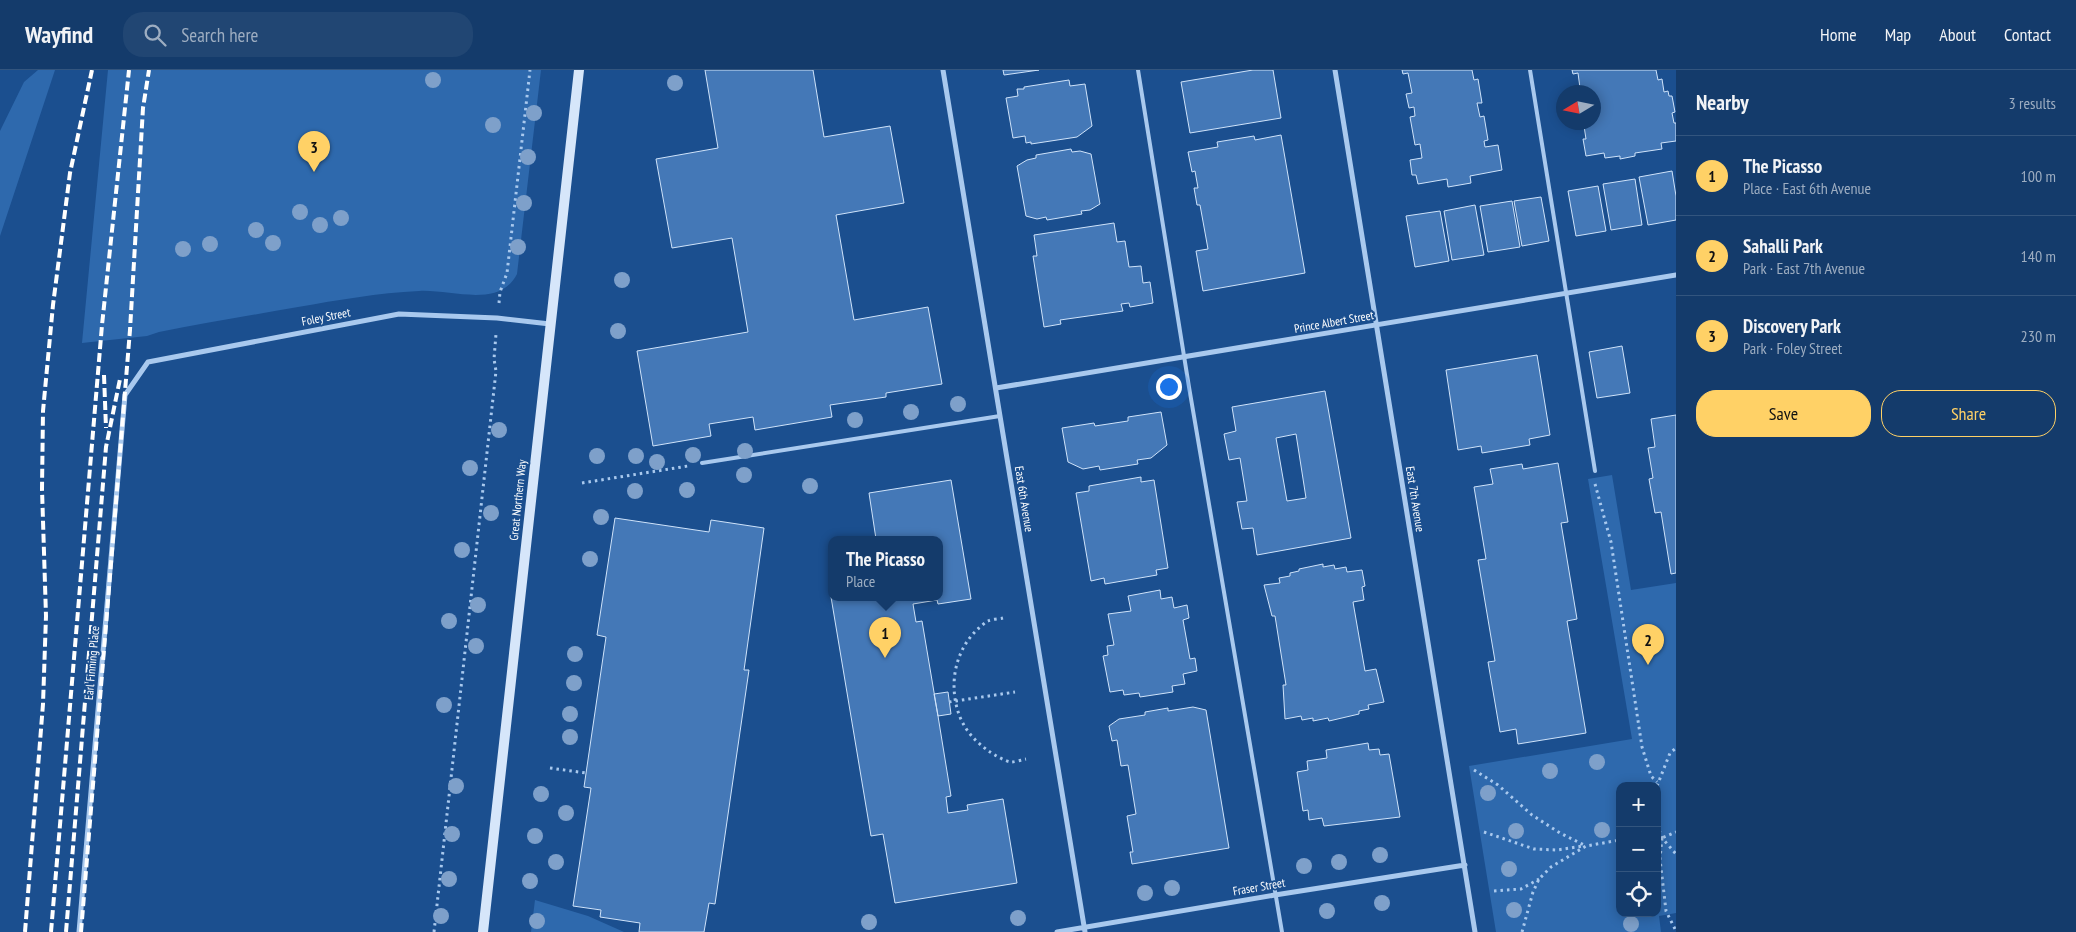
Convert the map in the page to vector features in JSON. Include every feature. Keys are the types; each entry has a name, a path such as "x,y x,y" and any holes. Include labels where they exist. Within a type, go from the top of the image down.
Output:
{"main road":[{"name":"Great Northern Way","path":"483,932 579,70"}],"street":[{"name":"East 6th Avenue","path":"943,70 1085,930"},
{"name":"East 7th Avenue","path":"1334,70 1475,932"},
{"name":"Prince Albert Street","path":"996,388 1676,275"},
{"name":"Foley Street","path":"125,395 148,362 398,314 497,318 550,324"},
{"name":"Earl Finning Place","path":"79,932 125,395"},
{"name":"Fraser Street","path":"1057,932 1085,930 1275,894 1465,865"}],"lane":[{"path":"1138,70 1184,358 1282,932"},
{"path":"1530,70 1595,471"},
{"path":"702,463 1000,416"}],"path":[{"path":"500,292 507,273 530,70"},
{"path":"434,932 496,371 494,359"},
{"path":"582,484 702,463"},
{"path":"1595,471 1594,481 1611,542 1646,765 1656,782"},
{"path":"1003,618 988,621 974,633 963,648 955,674 955,702 964,725 980,746 1011,762 1026,759"},
{"path":"949,702 1015,692"},
{"path":"1658,782 1670,753 1676,748"},
{"path":"550,768 586,773"},
{"path":"1474,770 1498,784 1532,815 1560,833 1586,846"},
{"path":"1658,827 1662,838 1676,854"},
{"path":"1484,832 1534,849 1557,850 1616,841"},
{"path":"1662,838 1676,832"},
{"path":"1662,838 1660,859 1666,911 1676,931"},
{"path":"1494,891 1521,889 1539,879 1551,867 1586,846"},
{"path":"1522,932 1532,892 1539,879"}],"shaded area":[{"path":"38,70 55,70 0,236 0,131 24,82"},
{"path":"108,70 541,70 517,274 509,285 499,291 487,294 473,295 419,291 373,295 211,322 147,336 82,343"},
{"path":"1612,475 1631,590 1676,583 1676,913 1661,916 1661,782 1616,782 1616,917 1659,917 1661,932 1496,932 1469,766 1632,739 1588,479"},
{"path":"535,900 588,916 624,932 531,932"}],"building":[{"path":"705,70 813,70 824,137 890,126 904,203 836,215 854,320 928,307 942,384 886,393 886,397 830,405 832,417 755,430 753,417 709,424 711,436 653,446 637,351 748,332 732,238 672,248 656,159 718,148"},
{"path":"1003,70 1039,70 1004,75"},
{"path":"1253,70 1273,70 1281,118 1190,133 1181,82"},
{"path":"1402,70 1472,70 1474,80 1478,79 1482,103 1477,103 1480,117 1484,116 1488,140 1484,141 1485,147 1498,145 1502,170 1470,176 1471,183 1448,187 1447,179 1418,184 1416,175 1412,175 1410,160 1422,158 1420,144 1415,145 1410,117 1415,116 1414,107 1409,108 1406,94 1412,93 1408,73 1403,74"},
{"path":"1572,70 1656,70 1658,80 1662,79 1664,92 1668,91 1669,96 1672,96 1675,112 1672,113 1674,123 1676,123 1676,141 1661,143 1662,149 1635,153 1635,156 1620,159 1620,156 1605,158 1604,153 1586,156 1583,139 1586,139 1585,130 1601,130 1601,85 1580,85 1578,73 1573,74"},
{"path":"1069,80 1070,86 1085,84 1092,126 1077,137 1031,144 1031,142 1026,143 1025,136 1013,138 1006,98 1018,96 1017,89 1024,89 1024,87"},
{"path":"1281,135 1305,273 1203,291 1196,251 1208,249 1200,205 1197,205 1194,188 1198,188 1195,171 1192,172 1188,152 1218,147 1217,142 1254,136 1255,140"},
{"path":"1071,149 1072,152 1080,151 1091,154 1100,204 1090,210 1081,211 1082,214 1047,220 1046,217 1037,219 1026,216 1017,166 1027,160 1036,158 1036,155"},
{"path":"1672,171 1676,196 1676,220 1648,225 1639,177"},
{"path":"1635,179 1642,225 1611,230 1603,184"},
{"path":"1598,186 1606,231 1576,236 1568,191"},
{"path":"1541,197 1549,241 1522,246 1514,201"},
{"path":"1512,201 1520,247 1488,252 1480,206"},
{"path":"1475,205 1484,255 1452,260 1444,211"},
{"path":"1440,211 1449,261 1415,267 1406,216"},
{"path":"1114,223 1117,242 1125,241 1129,267 1141,266 1143,283 1150,282 1153,303 1130,307 1129,303 1121,304 1123,311 1060,320 1061,324 1044,327 1033,256 1037,256 1034,235"},
{"path":"1622,346 1630,393 1597,398 1589,352"},
{"path":"1537,355 1550,435 1529,439 1530,445 1482,453 1481,446 1458,450 1446,370"},
{"path":"1325,391 1351,538 1257,555 1253,528 1242,529 1237,502 1247,501 1240,458 1229,460 1224,434 1236,431 1232,407","holes":["1296,434 1306,498 1287,501 1276,438"]},
{"path":"1161,412 1167,445 1151,458 1137,460 1138,464 1100,470 1099,466 1083,469 1068,462 1062,428 1094,423 1095,426 1128,421 1128,417"},
{"path":"1676,415 1676,573 1671,574 1661,512 1655,513 1649,479 1653,478 1648,448 1655,447 1651,419"},
{"path":"1558,463 1568,522 1561,523 1577,619 1567,621 1586,733 1518,744 1516,729 1500,732 1488,662 1495,661 1478,560 1486,559 1474,487 1493,484 1490,469 1522,464 1523,469"},
{"path":"1141,477 1141,482 1154,480 1168,568 1156,570 1157,575 1105,584 1104,578 1091,581 1076,493 1089,491 1089,486"},
{"path":"951,480 971,599 938,604 937,601 943,601 943,536 876,536 869,493"},
{"path":"615,518 709,532 711,520 764,528 744,670 749,670 715,904 709,903 704,932 639,932 640,923 600,917 601,910 573,906 591,788 584,787 606,637 597,635"},
{"path":"1323,564 1323,567 1334,565 1335,569 1346,567 1347,572 1362,570 1365,586 1362,587 1364,600 1353,602 1365,671 1376,669 1384,702 1368,705 1369,709 1359,711 1359,714 1329,721 1328,718 1313,721 1313,718 1302,720 1301,716 1285,719 1283,685 1286,685 1275,616 1272,616 1264,585 1280,583 1279,578 1290,576 1290,573 1299,571 1299,569"},
{"path":"1160,590 1161,599 1172,597 1174,608 1187,605 1189,618 1183,620 1190,659 1195,658 1197,671 1183,674 1185,684 1172,686 1173,692 1140,697 1139,693 1124,695 1123,690 1110,692 1103,656 1108,655 1107,646 1114,645 1108,614 1131,611 1128,596"},
{"path":"832,601 931,601 913,604 916,622 922,621 938,716 951,796 946,797 948,813 968,810 967,805 1003,799 1017,883 895,903 883,834 871,836"},
{"path":"948,692 951,714 938,716 934,694"},
{"path":"1193,707 1206,710 1229,848 1132,864 1130,852 1133,852 1127,816 1136,814 1128,765 1121,766 1117,740 1112,741 1109,726 1119,719 1145,715 1145,712 1168,708 1168,711"},
{"path":"1368,743 1369,750 1379,749 1380,755 1389,754 1400,817 1324,826 1322,818 1309,820 1308,810 1303,811 1297,772 1308,770 1307,761 1327,758 1326,750"}],"railway":[{"path":"25,932 43,704 46,616 42,489 43,411 53,305 70,173 92,70"},
{"path":"51,932 102,325 129,70"},
{"path":"81,932 130,330 143,108 149,70"},
{"path":"104,375 106,428"},
{"path":"66,932 106,447 120,379"}],"place":[{"name":"Discovery Park","path":"314,172"},
{"name":"The Picasso","path":"885,658"},
{"name":"Sahalli Park","path":"1648,665"}]}
